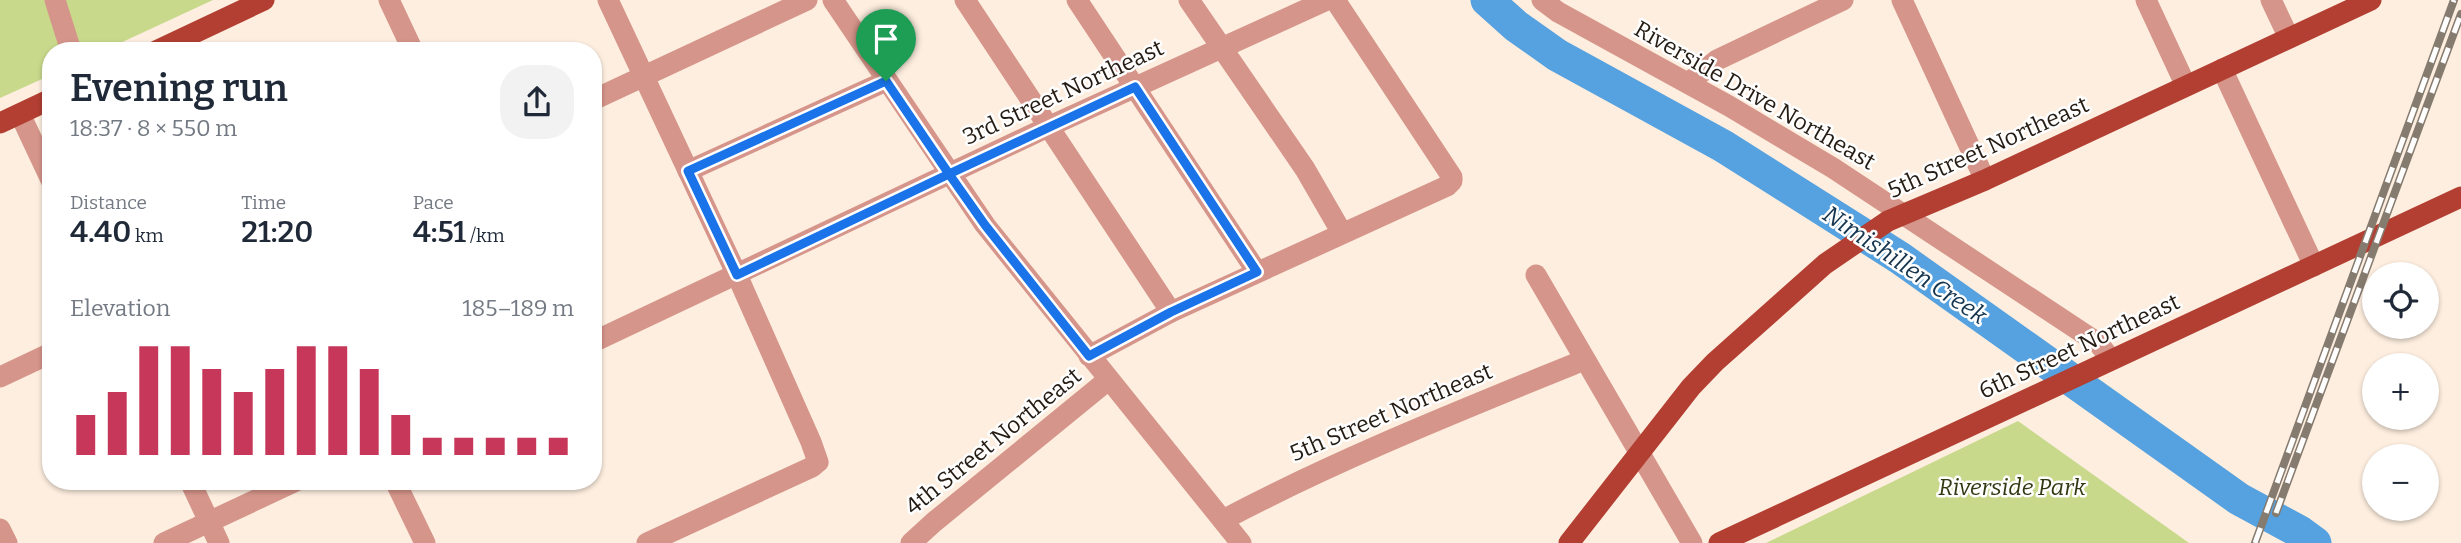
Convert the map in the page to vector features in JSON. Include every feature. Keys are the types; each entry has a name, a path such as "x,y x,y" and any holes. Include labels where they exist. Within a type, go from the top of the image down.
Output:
{"main road":[{"path":"193,42 264,0"},
{"name":"5th Street Northeast","path":"1569,543 1691,387 1715,362 1825,264 1896,217 1985,180 2371,0"},
{"path":"0,123 42,103"},
{"name":"6th Street Northeast","path":"1719,543 2461,197"}],"street":[{"path":"55,0 68,42"},
{"path":"389,0 409,42"},
{"path":"608,0 737,275 818,462 647,543"},
{"path":"602,96 807,0"},
{"path":"833,0 985,225 1241,543"},
{"path":"965,0 1171,312"},
{"path":"1077,0 1257,272"},
{"path":"1189,0 1305,169 1342,233"},
{"name":"3rd Street Northeast","path":"602,338 1050,126 1327,0"},
{"name":"4th Street Northeast","path":"1089,356 1171,312 1447,186 1452,181 1452,177 1335,0"},
{"name":"Riverside Drive Northeast","path":"1542,0 1570,19 1688,83 1833,168 1896,217 2098,343 2106,362"},
{"path":"1688,83 1717,60 1820,5 1843,0"},
{"path":"1902,0 1985,180"},
{"path":"2146,0 2186,86"},
{"path":"2271,0 2289,38"},
{"path":"2222,69 2314,266"},
{"path":"688,171 886,81"},
{"path":"20,114 42,161"},
{"path":"1536,275 1692,543"},
{"path":"0,377 42,357"},
{"name":"5th Street Northeast","path":"1223,520 1290,485 1408,431 1584,360"},
{"name":"4th Street Northeast","path":"911,543 1108,380"},
{"path":"194,490 219,543"},
{"path":"164,543 277,490"},
{"path":"399,490 425,543"},
{"path":"0,529 7,543"}],"green space":[{"path":"0,0 213,0 122,42 42,42 42,79 0,98"},
{"name":"Riverside Park","path":"2018,421 2189,543 1766,543"}],"waterway":[{"name":"Nimishillen Creek","path":"1487,0 1516,26 1557,55 1723,146 1900,258 2239,499 2315,543"}],"railway":[{"path":"2255,543 2454,0"},
{"path":"2276,513 2461,14"}],"route":[{"path":"886,81 688,171 737,275 949,174 985,225 1089,356 1131,332 1257,272 1135,87 949,174 886,81"}]}
